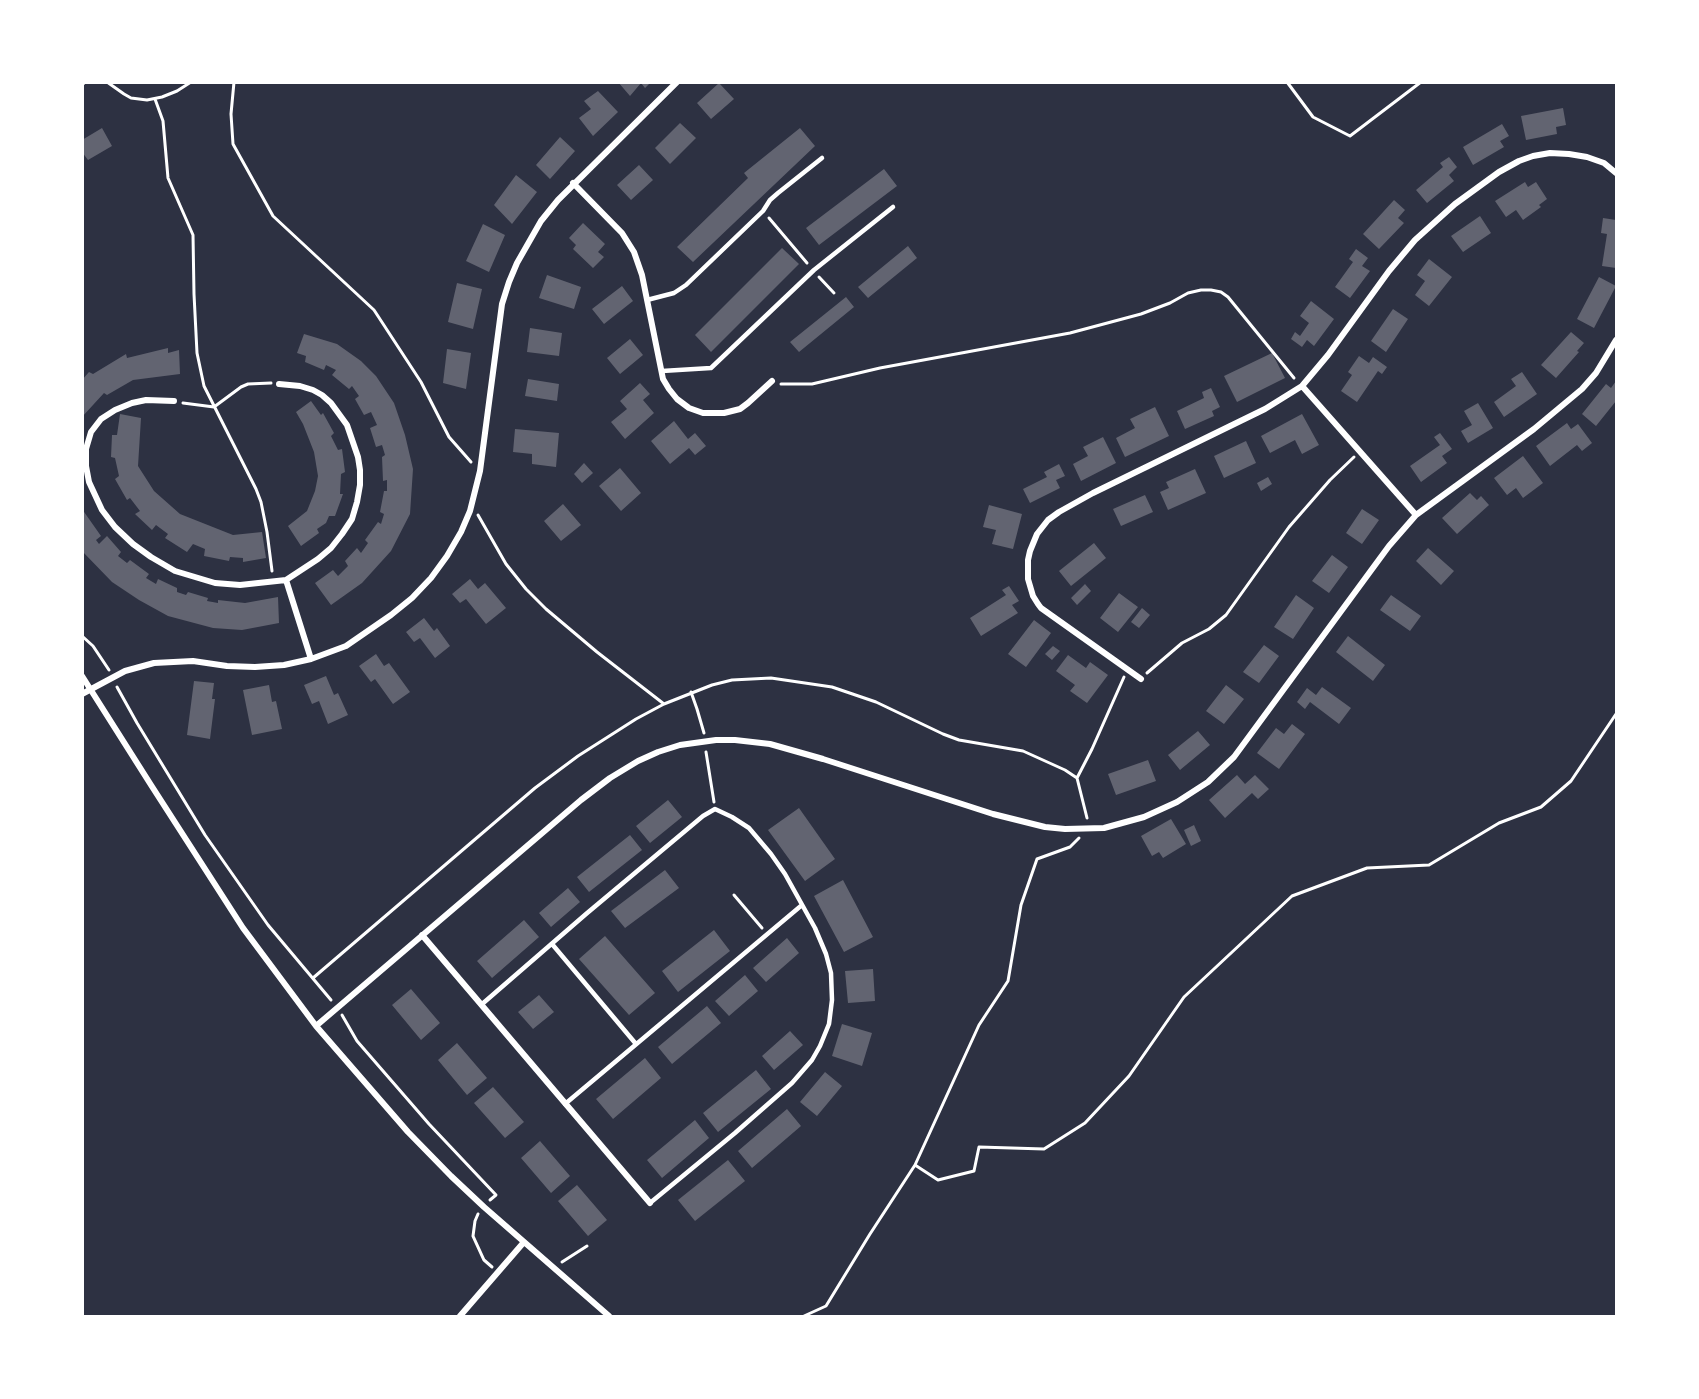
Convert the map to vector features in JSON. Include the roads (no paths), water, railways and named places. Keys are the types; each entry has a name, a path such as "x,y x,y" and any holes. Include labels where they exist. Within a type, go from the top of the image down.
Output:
{"street":[{"path":"82,694 90,688 140,666 193,661 255,668 311,659 346,646 412,598 447,556 470,511 480,471 502,304 509,282 529,241 541,221 573,183 677,82"},
{"path":"1141,679 1041,608 1030,587 1027,569 1030,551 1037,534 1048,520 1093,493 1265,409 1302,386 1328,355 1400,257 1431,225 1477,188 1519,161 1550,153 1569,154 1587,157 1604,164 1617,173"},
{"path":"573,183 622,232 629,242 639,264 663,379 683,404 703,413 731,412 748,403 772,381"},
{"path":"316,1026 610,778 638,761 680,745 735,740 770,744 1021,822 1065,829 1104,828 1127,823 1161,810 1193,793 1221,770 1246,743 1389,546 1416,516 1534,429 1582,389 1617,340"},
{"path":"174,401 146,400 132,403 101,420 91,432 86,449 86,466 89,482 102,510 115,528 133,544 175,571 215,584 240,585 286,580 318,559 342,534 352,519 357,502 360,470 347,425 331,403 313,390 279,384"},
{"path":"1302,386 1416,516"},
{"path":"286,580 311,659"},
{"path":"82,676 243,928 316,1026 408,1132 451,1176 609,1317"},
{"path":"422,935 650,1203"},
{"path":"460,1317 524,1242"}],"lane":[{"path":"647,300 674,293 686,285 763,211 770,200 822,158"},
{"path":"662,371 711,368 814,270 893,207"},
{"path":"481,1005 687,829 715,809 749,828 785,874 826,954 831,973 832,1000 829,1024 812,1060 792,1083 650,1203"},
{"path":"565,1104 802,905"},
{"path":"552,944 636,1044"}]}
